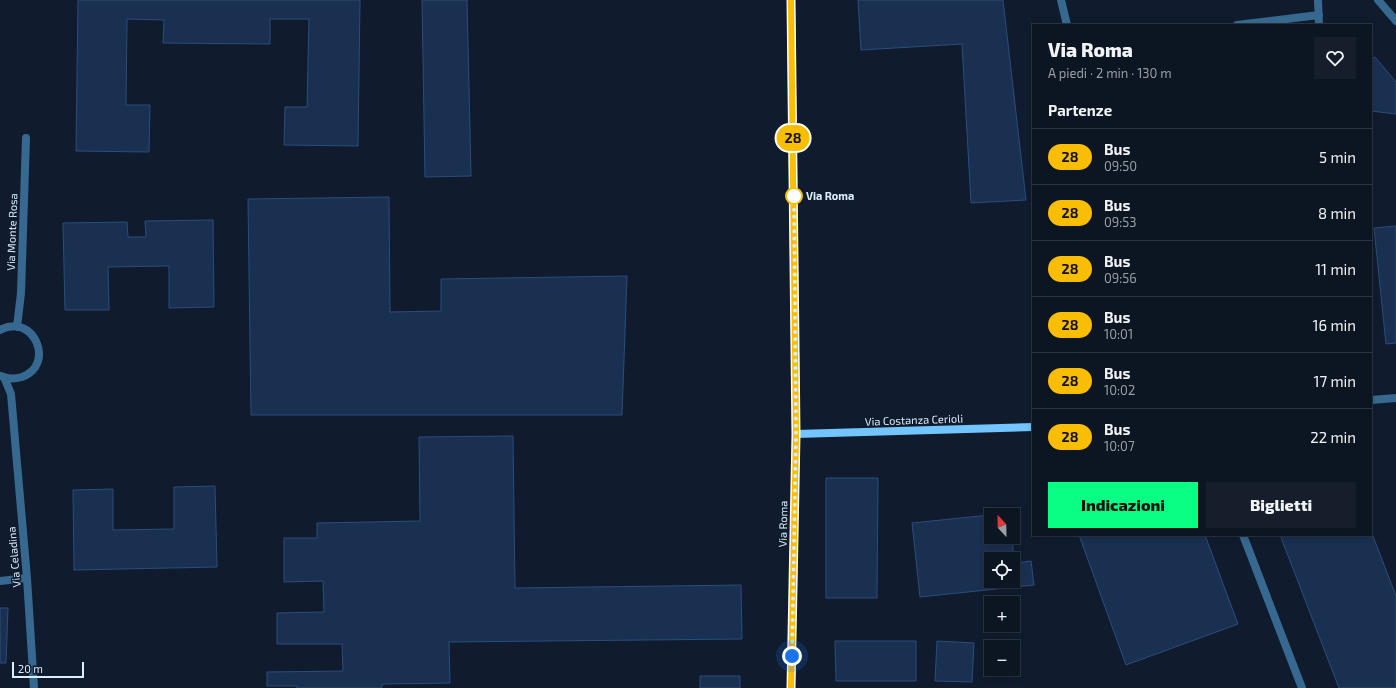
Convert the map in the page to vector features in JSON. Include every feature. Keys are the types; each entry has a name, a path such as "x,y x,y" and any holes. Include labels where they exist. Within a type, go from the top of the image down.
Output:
{"street":[{"name":"Via Roma","path":"791,0 796,434 791,688"},
{"path":"1061,0 1067,24"},
{"path":"1318,0 1319,24"},
{"path":"1378,0 1396,20"},
{"path":"1244,24 1319,15"},
{"name":"Via Monte Rosa","path":"17,327 21,293 26,138"},
{"path":"0,330 9,327 17,327 26,330 34,336 38,344 40,354 36,366 28,375 16,379 2,376"},
{"name":"Via Celadina","path":"2,376 11,394 27,578 34,688"},
{"path":"1372,400 1396,398"},
{"name":"Via Costanza Cerioli","path":"796,434 1032,427"},
{"path":"1242,536 1302,688"},
{"path":"0,581 27,578"}],"building":[{"path":"78,0 360,0 358,146 284,145 285,107 307,107 309,19 270,19 270,44 163,43 164,20 127,19 126,105 150,105 149,152 76,151"},
{"path":"422,0 467,0 471,176 425,177"},
{"path":"858,0 1003,0 1026,200 971,203 962,44 861,50"},
{"path":"1375,57 1396,82 1396,114 1372,111 1372,58"},
{"path":"389,197 390,312 441,311 441,279 627,276 622,415 251,415 248,199"},
{"path":"213,220 214,307 169,308 169,266 108,267 109,310 65,310 63,223 127,222 128,237 146,237 145,221"},
{"path":"1396,226 1396,343 1386,344 1374,228"},
{"path":"513,436 515,588 741,585 742,639 449,642 450,683 382,684 382,688 297,688 297,686 267,686 267,672 343,671 342,644 277,644 277,613 324,612 323,581 284,582 284,538 317,538 317,523 420,521 419,437"},
{"path":"826,478 878,478 877,598 826,598"},
{"path":"215,486 217,567 74,570 73,490 113,489 113,530 174,529 174,487"},
{"path":"984,516 984,544 1013,544 1013,552 984,552 984,588 1006,588 920,597 912,523"},
{"path":"1372,534 1396,596 1396,688 1339,688 1280,536 1372,536"},
{"path":"1079,536 1205,536 1238,624 1126,665"},
{"path":"1031,561 1034,585 1020,586 1020,562"},
{"path":"0,608 8,608 6,663 0,663"},
{"path":"835,641 916,641 916,681 836,681"},
{"path":"937,641 974,643 972,682 935,681"},
{"path":"700,676 740,676 740,688 700,688"}],"bus line":[{"name":"28","path":"791,0 796,434 791,688"}],"place":[{"name":"Via Roma","path":"794,196"}],"route":[{"path":"792,656 796,434 794,196"}]}
